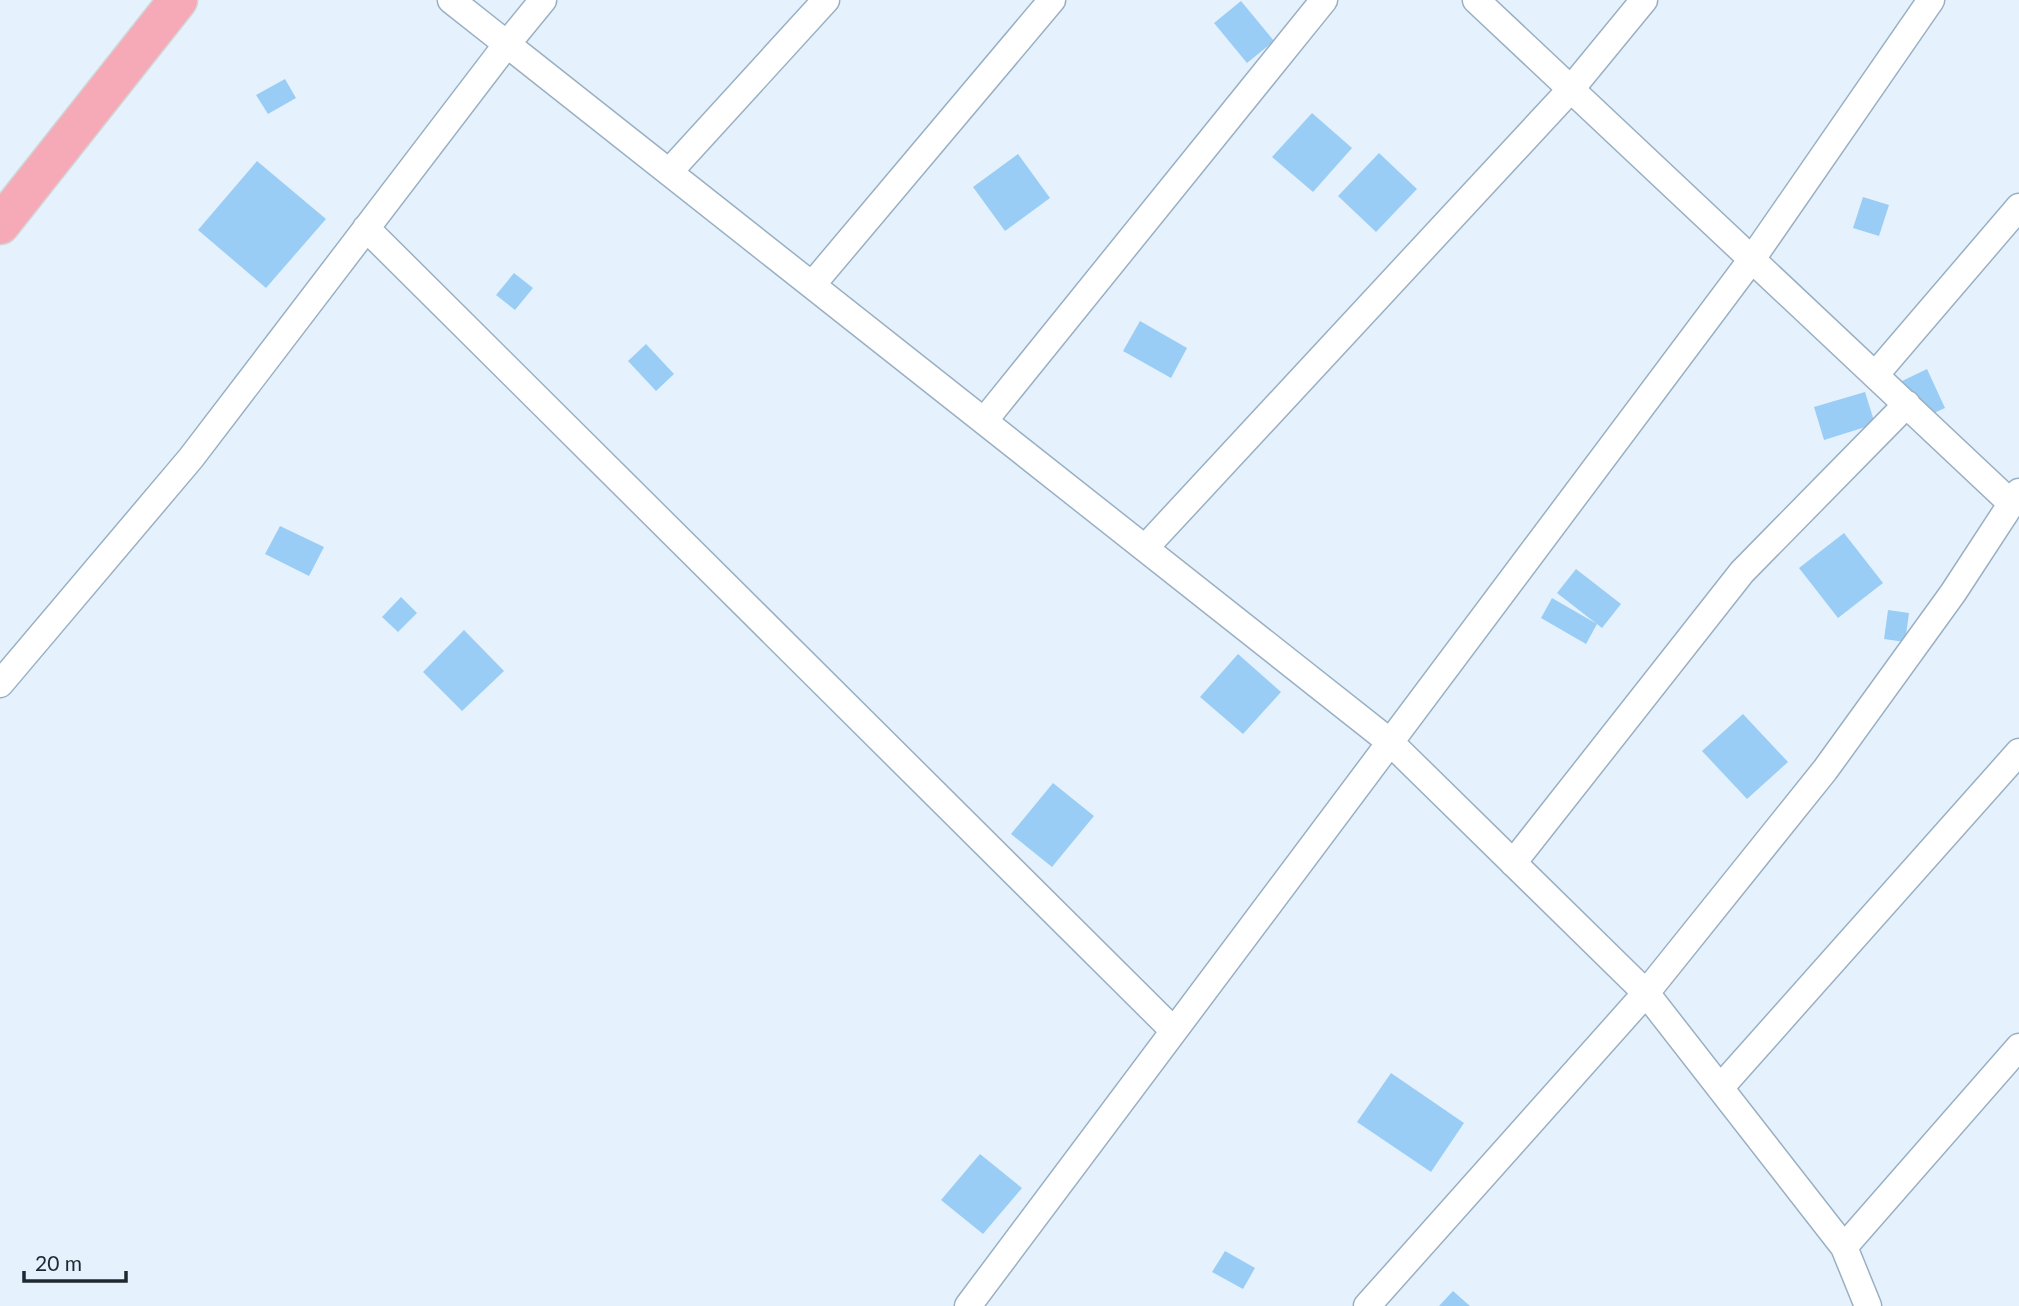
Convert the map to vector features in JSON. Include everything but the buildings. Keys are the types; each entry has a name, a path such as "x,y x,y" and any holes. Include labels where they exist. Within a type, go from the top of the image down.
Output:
{"highway":[{"path":"0,225 178,0"}],"street":[{"path":"452,0 1390,742 1646,993 1844,1247 1868,1306"},
{"path":"0,684 191,458 507,44 544,0"},
{"path":"669,172 827,0"},
{"path":"812,285 1052,0"},
{"path":"984,421 1324,0"},
{"path":"1367,1306 1646,993 1825,770 1953,593 2015,498 1907,404 1476,0"},
{"path":"1145,548 1571,89 1644,0"},
{"path":"968,1306 1752,260 1931,0"},
{"path":"1876,374 2019,207"},
{"path":"366,229 1174,1031"},
{"path":"1513,863 1742,572 1907,404"},
{"path":"1720,1088 2019,752"},
{"path":"1844,1247 2019,1047"}]}
